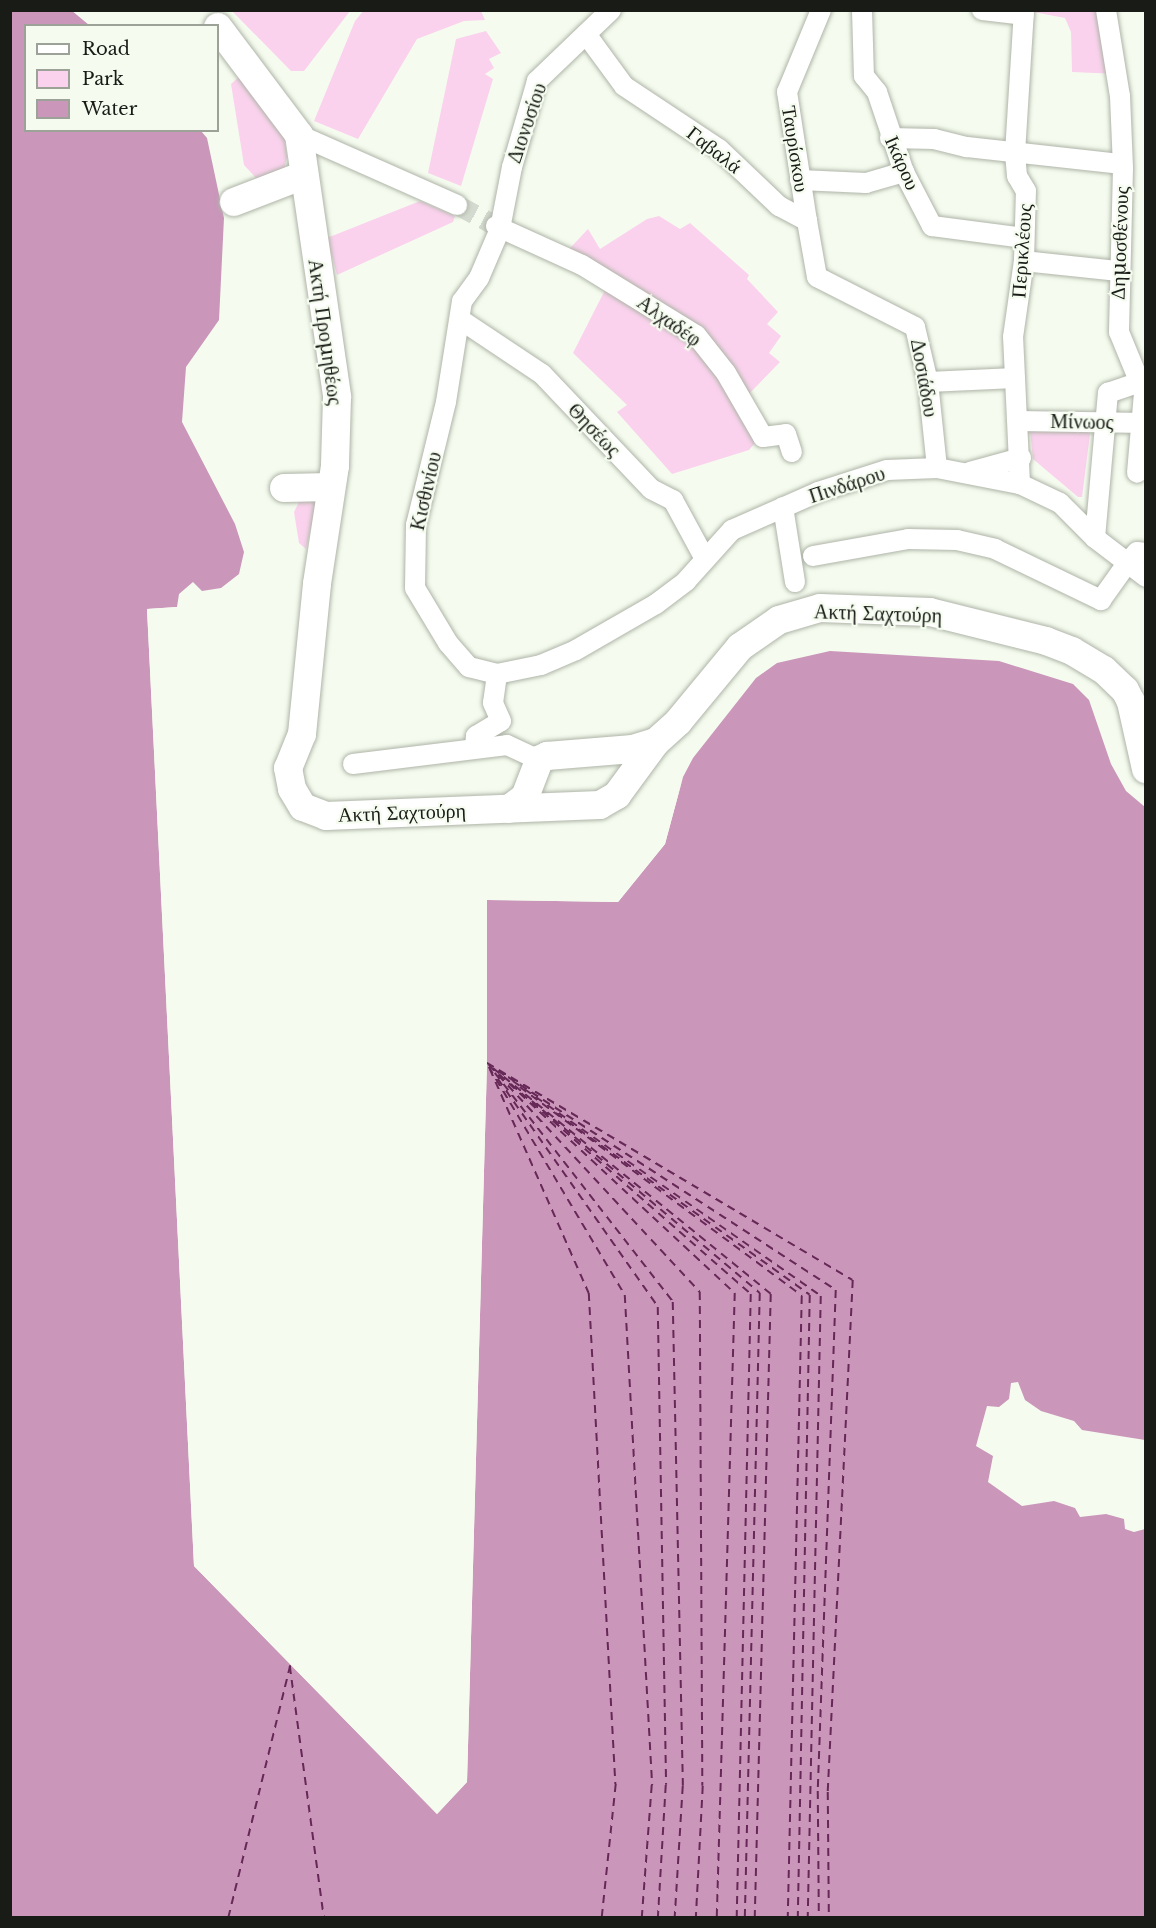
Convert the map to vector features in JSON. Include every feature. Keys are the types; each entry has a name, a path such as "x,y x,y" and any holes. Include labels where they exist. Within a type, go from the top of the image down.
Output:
{"main road":[{"name":"Ακτή Προμηθέως","path":"210,10 216,24"},
{"name":"Ακτή Προμηθέως","path":"219,29 299,135 337,397 332,488 317,584 302,734 288,768"},
{"path":"234,202 304,175"},
{"path":"284,488 332,488"},
{"name":"Ακτή Σαχτούρη","path":"288,768 296,798 314,813 326,816 589,806 609,801 656,742 678,722 740,647 797,596 820,608 930,612 1046,641 1072,651 1104,670 1125,690 1146,769"},
{"name":"Ακτή Σαχτούρη","path":"539,760 633,749 656,742"},
{"path":"509,808 529,790 539,760"}],"street":[{"name":"Διονυσίου","path":"498,227 512,167 537,81 611,10"},
{"name":"Ταυρίσκου","path":"807,221 787,92 821,10"},
{"name":"Ικάρου","path":"862,10 864,76 877,92 890,138 904,172 932,226 1024,238"},
{"path":"982,10 1024,13"},
{"name":"Δημοσθένους","path":"1106,10 1118,74 1122,164 1118,271 1119,332 1144,393 1142,473"},
{"name":"Περικλέους","path":"1021,458 1014,337 1024,261 1026,191 1017,176 1015,153 1024,13"},
{"name":"Γαβαλά","path":"586,34 624,86 719,149 779,206 807,221"},
{"path":"299,135 457,205"},
{"path":"890,138 934,139 1015,153 1122,164"},
{"path":"800,180 866,183 904,172"},
{"name":"Δοσιάδου","path":"807,221 817,277 915,327 928,382 937,468"},
{"name":"Κισθινίου","path":"496,674 470,667 448,643 415,588 416,525 446,402 462,320 462,301 479,278 498,227"},
{"name":"Αλχαδέφ","path":"498,227 582,265 696,335 726,373 763,437 786,434 792,452"},
{"path":"1024,261 1118,271"},
{"name":"Θησέως","path":"462,320 542,374 651,489 674,500 705,560"},
{"path":"928,382 1015,378"},
{"path":"1095,538 1108,422 1108,393 1140,382"},
{"name":"Μίνωος","path":"1018,421 1143,423"},
{"path":"964,474 1021,458 1020,484"},
{"path":"1103,465 1142,473"},
{"name":"Πινδάρου","path":"496,674 541,665 576,650 656,604 686,581 732,530 783,507 887,470 937,468 1020,484 1060,503 1095,538 1146,577"},
{"path":"783,507 803,558 797,596"},
{"path":"803,558 908,539 957,540 995,549 1101,600 1137,552 1146,554"},
{"path":"476,747 476,736 501,721 494,703 496,674"},
{"path":"352,764 381,763 476,747 507,745 539,760"}],"green space":[{"path":"364,10 481,11 485,20 464,21 417,39 358,139 314,121 355,21"},
{"path":"232,11 350,11 304,71 291,71"},
{"path":"1028,11 1103,11 1118,74 1072,72 1071,32 1065,18"},
{"path":"486,31 501,53 489,59 494,68 485,74 493,79 461,186 428,173 456,39"},
{"path":"240,76 284,134 287,157 284,170 257,179 244,165 231,84"},
{"path":"420,201 455,216 453,222 337,275 327,238"},
{"path":"659,216 680,229 690,223 749,275 747,279 778,312 767,324 781,336 769,353 780,362 745,398 765,431 749,450 672,474 617,412 627,405 573,353 605,290 557,262 588,229 600,249 647,219"},
{"path":"1030,430 1086,430 1090,434 1082,497 1078,497 1033,459"},
{"path":"309,498 317,502 306,549 299,543 294,512 300,500"}],"water":[{"path":"71,10 88,24 24,24 24,132 202,132 207,138 224,218 219,320 186,367 182,422 235,524 244,552 239,574 221,588 202,591 193,582 179,594 177,607 147,609 194,1566 437,1814 467,1782 487,1063 487,900 618,902 665,844 683,777 693,758 756,678 777,663 830,651 999,661 1073,684 1089,700 1111,764 1126,791 1145,807 1145,1440 1082,1430 1074,1421 1041,1411 1025,1400 1018,1382 1011,1383 1009,1399 999,1407 987,1406 976,1446 993,1456 988,1482 1022,1506 1054,1501 1075,1508 1080,1517 1106,1514 1124,1519 1125,1529 1134,1532 1145,1529 1146,1917 11,1918 10,11"}],"pier":[{"path":"177,607 180,609 150,612 197,1564 437,1810 464,1781 484,1063 484,899 617,899 663,843 683,777 665,844 618,902 487,900 487,1063 467,1782 437,1814 194,1566 147,609"}],"ferry route":[{"path":"487,1063 853,1280 828,1792 829,1918"},
{"path":"489,1065 700,1292 703,1786 696,1918"},
{"path":"489,1067 625,1295 652,1785 642,1918"},
{"path":"493,1068 771,1294 755,1918"},
{"path":"490,1069 589,1293 616,1784 602,1918"},
{"path":"498,1071 509,1078"},
{"path":"495,1073 673,1302 683,1786 675,1918"},
{"path":"499,1074 735,1293 717,1918"},
{"path":"508,1077 836,1290 818,1791 819,1918"},
{"path":"498,1079 658,1307 666,1785 658,1918"},
{"path":"513,1081 821,1296 808,1918"},
{"path":"511,1084 751,1294 737,1918"},
{"path":"520,1087 802,1296 788,1918"},
{"path":"532,1101 760,1293 745,1918"},
{"path":"556,1113 810,1295 798,1918"},
{"path":"228,1918 290,1665"},
{"path":"290,1666 324,1918"}],"tunnel":[{"path":"457,205 496,226"}]}
